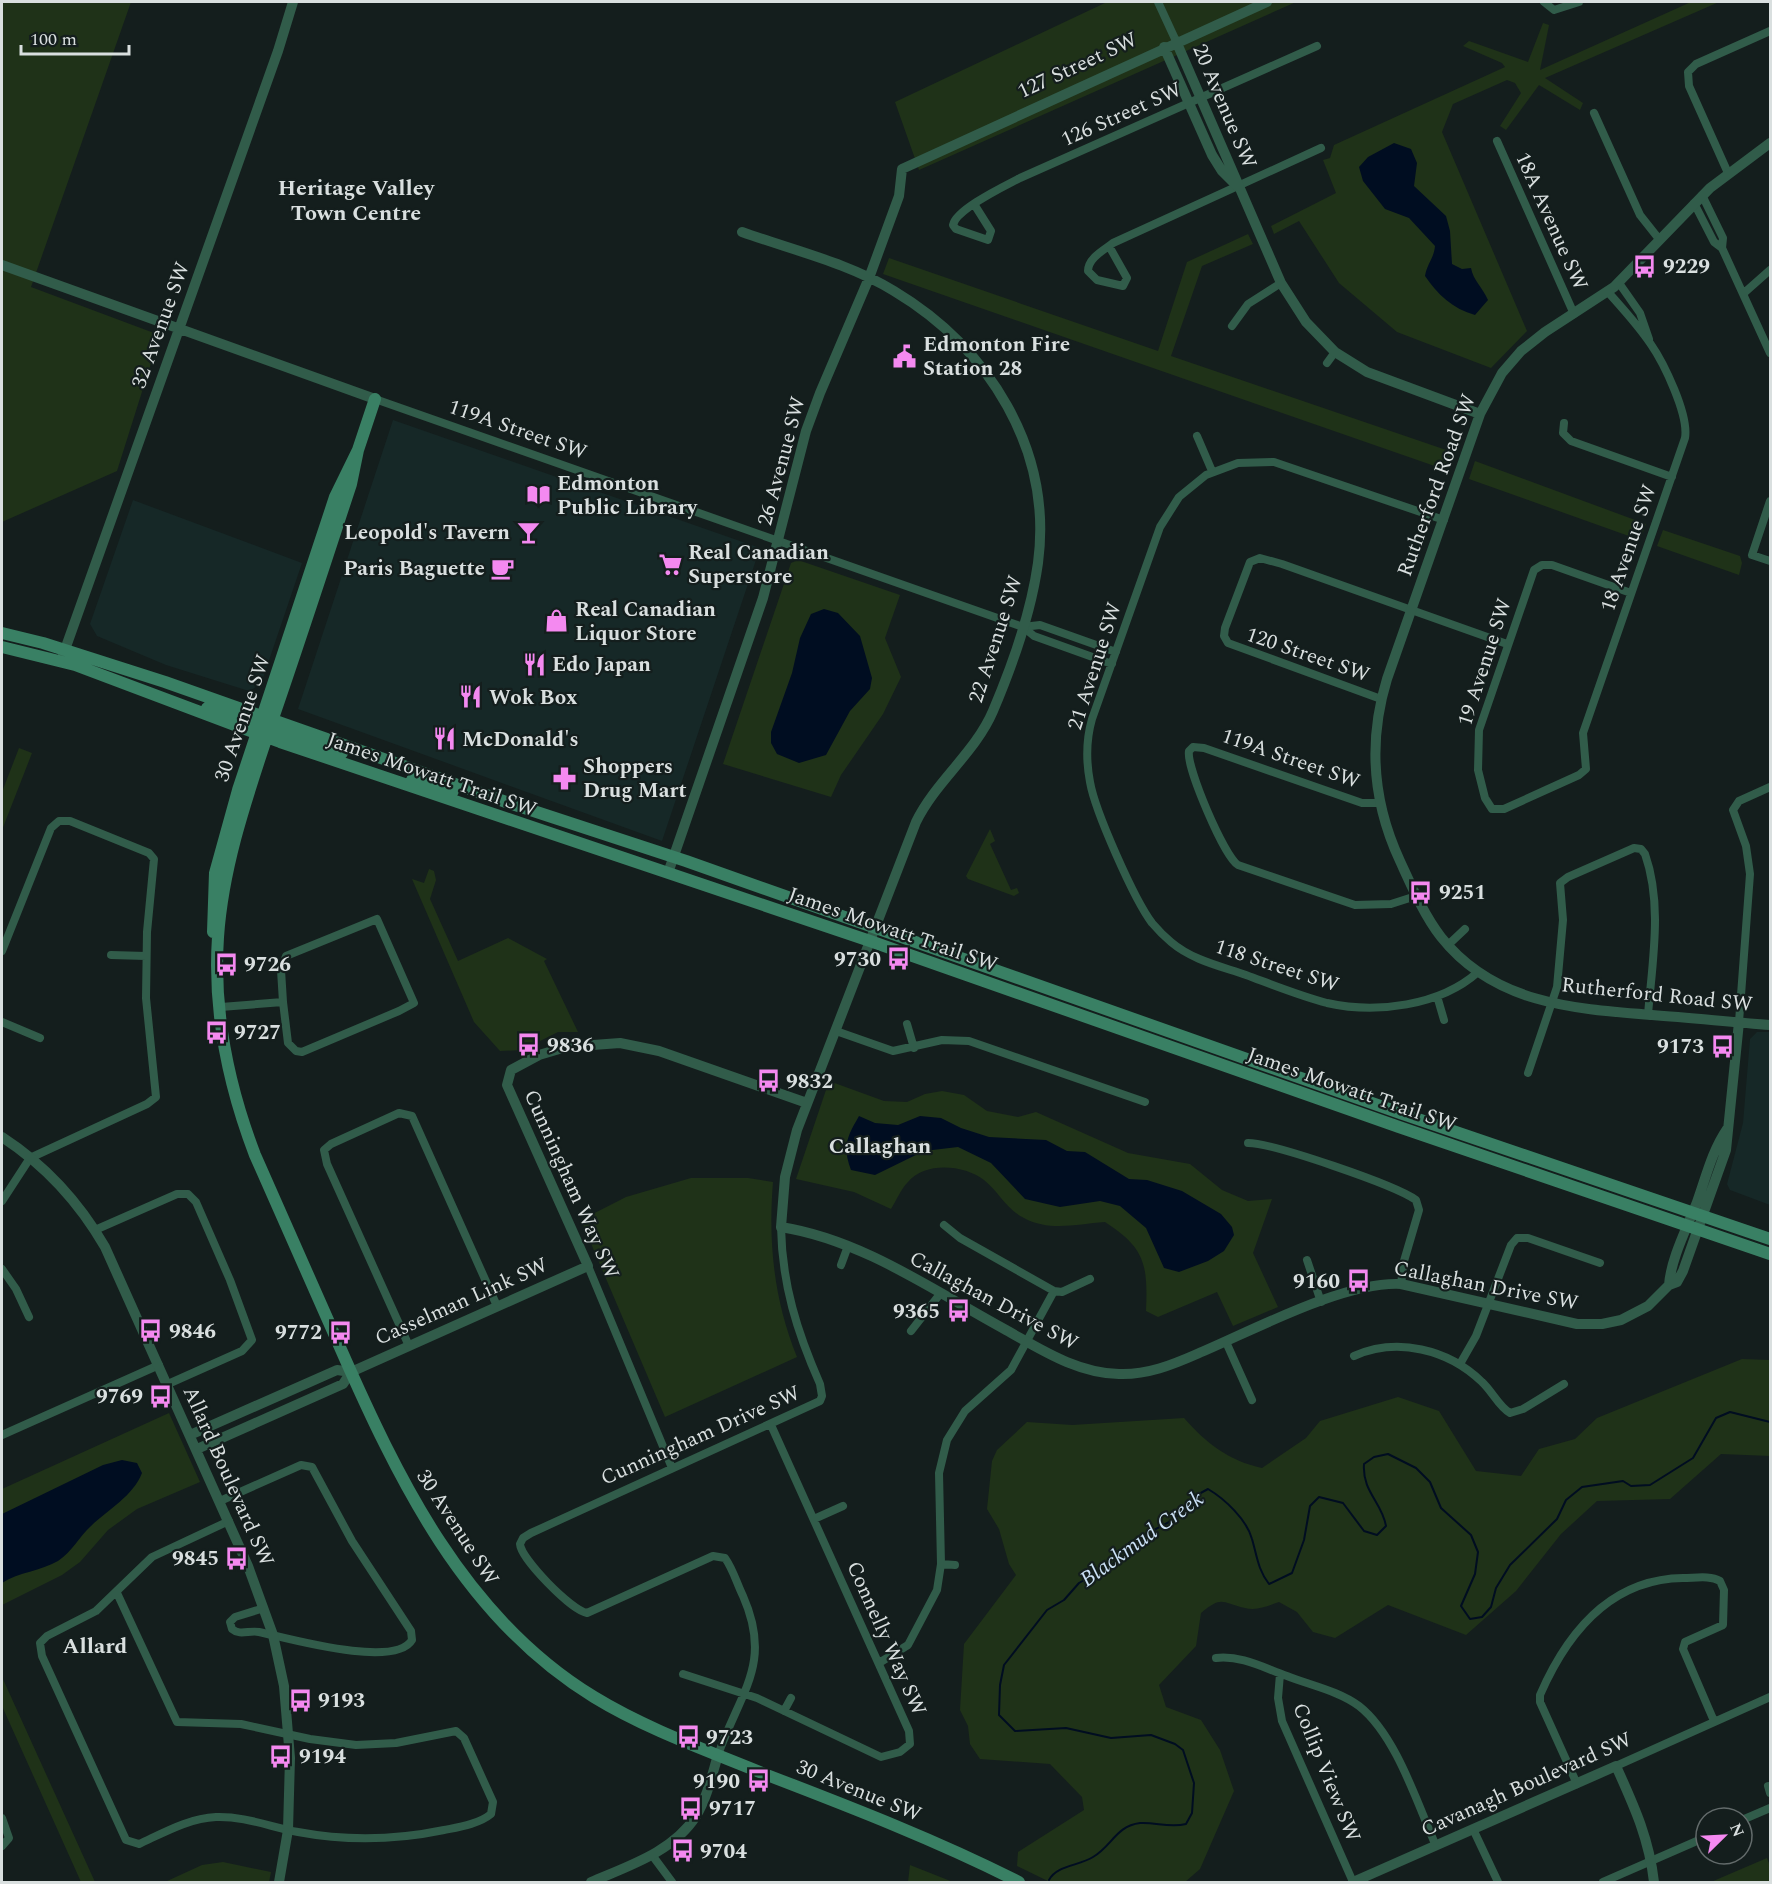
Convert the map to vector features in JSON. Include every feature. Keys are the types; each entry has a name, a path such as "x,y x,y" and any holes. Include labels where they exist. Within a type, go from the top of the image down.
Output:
{"main road":[{"name":"30 Avenue SW","path":"375,399 358,450 351,484 265,727 225,884 218,938 221,1007 230,1075 248,1138 378,1434 416,1502 457,1568 488,1607 547,1664 594,1697 645,1724 921,1836 1019,1882"},
{"name":"James Mowatt Trail SW","path":"2,633 265,727 343,764 870,941 1770,1254"},
{"name":"James Mowatt Trail SW","path":"2,647 63,655 160,698 385,759 674,857 1392,1111 1770,1239"},
{"path":"343,764 458,792 469,789"},
{"path":"463,805 475,802 527,817 581,827"},
{"path":"668,873 682,870 725,882 747,883"}],"street":[{"name":"32 Avenue SW","path":"63,655 293,2"},
{"path":"1158,2 1176,41"},
{"name":"127 Street SW","path":"905,166 1176,41 1267,2"},
{"path":"1547,5 1560,10 1580,2"},
{"path":"1728,173 1689,86 1688,72 1696,64 1770,31"},
{"name":"20 Avenue SW","path":"1176,41 1281,283 1306,322 1335,352 1383,379 1480,414"},
{"name":"126 Street SW","path":"974,204 991,231 988,240 956,229 953,225 956,218 974,204 1020,178 1317,46"},
{"name":"20 Avenue SW","path":"1164,47 1216,163 1238,186"},
{"path":"1594,113 1640,215 1659,240"},
{"name":"18A Avenue SW","path":"1497,141 1574,314"},
{"name":"Rutherford Road SW","path":"1770,143 1702,195 1619,283 1533,341 1511,362 1492,389 1480,414 1381,699 1375,749 1380,803 1390,838 1416,896 1435,929 1448,945 1478,972 1516,993 1552,1004 1648,1015 1770,1024"},
{"path":"1109,246 1126,275 1127,281 1123,286 1102,282 1092,277 1088,271 1090,262 1109,246 1125,236 1321,148"},
{"name":"26 Avenue SW","path":"668,873 746,651 779,541 806,431 869,278 899,196 900,175 905,166"},
{"path":"1702,195 1722,238 1722,248 1770,353"},
{"path":"1694,203 1714,242 1722,248"},
{"name":"22 Avenue SW","path":"742,232 869,278 929,314 961,342 994,383 1016,421 1034,473 1040,531 1035,584 1023,627 984,729 925,804 870,941"},
{"name":"119A Street SW","path":"2,265 1023,627 1034,636 1112,664"},
{"path":"1744,293 1770,270"},
{"path":"1232,326 1248,304 1281,283"},
{"name":"18 Avenue SW","path":"1489,807 1504,809 1579,775 1586,769 1582,733 1685,438 1686,426 1682,411 1650,343 1640,313 1619,283"},
{"name":"18 Avenue SW","path":"1608,292 1650,343"},
{"path":"1327,363 1335,352"},
{"path":"1564,423 1563,433 1571,441 1672,477"},
{"path":"1197,436 1212,471"},
{"name":"21 Avenue SW","path":"1152,923 1142,908 1096,805 1087,755 1090,727 1164,518 1186,489 1212,471 1246,462 1283,464 1444,519"},
{"path":"1770,501 1752,555 1770,561"},
{"name":"120 Street SW","path":"1381,699 1235,648 1226,640 1225,628 1246,568 1253,560 1260,558 1412,609"},
{"name":"19 Avenue SW","path":"1489,807 1478,770 1478,739 1484,709 1532,574 1539,565 1552,565 1631,593"},
{"path":"1412,609 1508,644"},
{"name":"119A Street SW","path":"1023,627 1040,625 1116,652"},
{"name":"119A Street SW","path":"1380,803 1362,803 1204,748 1190,749 1189,767 1232,861 1252,871 1356,905 1391,904 1416,896"},
{"path":"1669,1286 1670,1276 1687,1226 1698,1215 1718,1142 1729,1126 1749,874 1746,846 1734,816 1734,807 1740,801 1770,787"},
{"path":"2,951 51,828 63,820 149,853 154,859 146,956 147,1019 156,1097 147,1104 30,1158 2,1201"},
{"path":"1528,1073 1552,1004 1559,976 1563,920 1559,886 1568,877 1630,849 1641,849 1647,859 1654,912 1648,1015"},
{"path":"377,919 414,1003 390,1016 302,1052 296,1051 288,1043 283,1002 281,969 286,956 377,919"},
{"name":"118 Street SW","path":"1152,923 1179,948 1198,959 1328,1003 1381,1007 1437,996 1466,983 1478,972"},
{"path":"1448,945 1465,929"},
{"name":"Cunningham Drive SW","path":"718,1755 755,1662 755,1630 734,1575 722,1556 713,1556 587,1613 577,1609 565,1599 520,1551 521,1540 527,1535 672,1468 816,1404 822,1396 820,1384 791,1309 783,1270 781,1227 788,1163 807,1103 870,941"},
{"path":"111,955 146,956"},
{"path":"1437,996 1444,1020"},
{"path":"221,1007 283,1002"},
{"path":"2,1022 40,1038"},
{"path":"907,1024 914,1047"},
{"path":"836,1031 887,1050 952,1039 976,1042 1145,1102"},
{"name":"Cunningham Way SW","path":"672,1468 588,1266 507,1085 508,1074 514,1067 566,1047 620,1043 659,1051 807,1103"},
{"path":"408,1346 327,1164 324,1150 331,1143 399,1113 412,1116 497,1306"},
{"name":"Allard Boulevard SW","path":"2,1137 60,1185 95,1230 114,1263 229,1521 264,1608 273,1635 284,1686 289,1734 288,1830 279,1882"},
{"path":"1248,1143 1272,1147 1392,1188 1416,1200 1419,1210 1404,1261 1401,1284"},
{"path":"95,1230 177,1194 188,1194 196,1202 230,1280 252,1340 242,1351 168,1384"},
{"name":"Callaghan Drive SW","path":"781,1227 814,1233 848,1246 1078,1367 1120,1374 1166,1367 1361,1287 1401,1284 1571,1323 1602,1324 1621,1320 1640,1311 1677,1282 1700,1230 1698,1215"},
{"path":"944,1225 960,1238 1054,1291 1062,1292 1090,1280"},
{"path":"1460,1364 1476,1336 1511,1245 1520,1237 1600,1263"},
{"path":"841,1265 848,1246"},
{"path":"1307,1260 1322,1302"},
{"name":"Casselman Link SW","path":"351,1372 588,1266"},
{"path":"2,1269 16,1289 30,1317"},
{"path":"879,1663 900,1652 914,1636 937,1590 941,1564 939,1473 947,1440 965,1411 1011,1370 1054,1291"},
{"path":"911,1331 940,1294"},
{"path":"1226,1342 1252,1400"},
{"path":"1354,1356 1374,1348 1402,1346 1430,1352 1460,1364 1480,1380 1510,1413 1523,1409 1564,1384"},
{"path":"2,1435 159,1365"},
{"path":"190,1436 337,1370 351,1372 343,1384 197,1449"},
{"name":"Connelly Way SW","path":"742,1694 881,1757 905,1750 910,1744 911,1736 771,1425"},
{"path":"220,1501 301,1465 312,1467 352,1541 411,1631 412,1640 408,1646 398,1649 361,1652 254,1631 238,1633 231,1626 230,1622 235,1617 264,1608"},
{"path":"814,1519 843,1506"},
{"path":"117,1593 177,1722 241,1724 334,1743 369,1745 410,1742 456,1731 464,1738 494,1806 491,1814 482,1819 407,1836 341,1837 216,1817 188,1823 139,1844 126,1840 39,1648 44,1638 88,1616 117,1593 138,1568 152,1557 229,1521"},
{"path":"930,1550 940,1550"},
{"path":"941,1564 955,1565"},
{"path":"1577,1784 1540,1702 1540,1695 1583,1623 1604,1603 1618,1595 1664,1580 1710,1578 1720,1581 1724,1590 1723,1625 1685,1642 1683,1649 1714,1720"},
{"name":"Collip View SW","path":"1216,1658 1238,1659 1340,1695 1366,1712 1391,1745 1436,1846"},
{"path":"683,1674 742,1694"},
{"name":"Collip View SW","path":"1280,1674 1278,1698 1282,1721 1353,1882"},
{"name":"Cavanagh Boulevard SW","path":"1353,1882 1770,1697"},
{"path":"784,1712 790,1698"},
{"path":"591,1882 652,1855 681,1834 695,1818 718,1755"},
{"path":"1616,1766 1644,1830 1652,1861 1654,1882"},
{"path":"1754,1815 1770,1808"},
{"path":"2,1818 9,1838 2,1846"},
{"path":"1473,1829 1498,1882"},
{"path":"1603,1882 1694,1842"},
{"path":"652,1855 672,1882"}],"shaded area":[{"path":"393,420 760,548 662,841 298,709"},
{"path":"133,500 302,563 261,684 249,691 166,665 97,636 90,624"},
{"path":"1757,1032 1770,1032 1770,1205 1730,1190 1727,1184 1743,1123 1750,1039"}],"green space":[{"path":"2,2 131,2 31,287 154,333 158,341 117,471 2,522"},
{"path":"1107,2 1296,2 919,170 895,102"},
{"path":"1691,2 1719,2 1545,78 1583,103 1580,110 1539,85 1506,130 1500,126 1521,93 1515,83 1507,80 1453,104 1442,132 1527,331 1491,368 1397,332 1339,283 1299,221 1274,234 1271,226 1336,193 1323,160 1330,158 1334,145 1505,67 1502,63 1463,46 1469,41 1528,62 1543,23 1549,25 1540,70"},
{"path":"1248,234 1253,244 1202,266 1171,356 1455,453 1449,471 883,274 889,258 1158,351 1187,262"},
{"path":"1475,461 1646,524 1640,540 1469,479"},
{"path":"1663,530 1740,556 1742,563 1739,575 1657,546"},
{"path":"798,560 900,595 885,638 901,677 883,714 841,775 831,797 723,764 791,563"},
{"path":"19,748 32,753 2,830 2,792"},
{"path":"990,829 995,841 990,844 1011,890 1017,888 1019,893 1014,896 968,879 966,876"},
{"path":"429,869 434,871 436,880 430,899 458,961 508,938 547,959 544,961 578,1032 558,1032 522,1050 500,1051 474,1022 412,879 424,883"},
{"path":"829,1081 884,1101 907,1102 925,1094 942,1091 964,1095 987,1111 1018,1117 1036,1112 1128,1153 1190,1164 1222,1190 1248,1201 1272,1199 1253,1253 1278,1307 1233,1326 1217,1292 1158,1317 1146,1311 1146,1281 1141,1259 1129,1240 1118,1231 1105,1222 1054,1226 1034,1222 1012,1210 984,1180 966,1171 935,1168 915,1175 905,1185 891,1209 854,1192 796,1179"},
{"path":"691,1178 748,1178 773,1182 771,1227 774,1271 783,1314 797,1357 665,1417 581,1220 626,1197"},
{"path":"1742,1359 1770,1360 1770,1456 1721,1454 1670,1499 1597,1501 1561,1534 1516,1591 1466,1635 1388,1605 1335,1638 1313,1632 1297,1612 1279,1602 1254,1609 1218,1602 1201,1613 1196,1646 1159,1685 1166,1707 1201,1720 1220,1750 1234,1791 1200,1869 1185,1882 1050,1882 1017,1866 1018,1852 1084,1810 1082,1797 1050,1764 980,1759 970,1744 968,1726 960,1710 964,1644 1016,1575 1009,1564 999,1529 987,1509 992,1461 997,1450 1027,1422 1072,1425 1184,1418 1219,1450 1239,1461 1262,1468 1306,1438 1320,1421 1398,1397 1439,1411 1476,1471 1521,1476 1539,1449 1575,1439 1597,1418"},
{"path":"169,1413 200,1482 137,1509 108,1530 80,1562 62,1575 2,1605 2,1489"},
{"path":"2,1677 95,1882 81,1882 2,1706"},
{"path":"1767,1858 1770,1866 1770,1882 1711,1882 1748,1866 1754,1866 1754,1864"},
{"path":"223,1862 271,1872 269,1882 165,1882 202,1865"},
{"path":"910,1865 953,1882 908,1882"}],"water":[{"path":"1394,143 1411,149 1417,163 1414,186 1446,216 1450,231 1452,264 1462,269 1471,268 1488,300 1475,315 1453,305 1435,289 1425,276 1435,246 1409,218 1385,209 1363,181 1359,167 1368,157"},
{"path":"824,609 838,613 860,636 872,678 870,689 850,711 826,755 799,763 777,754 771,743 771,732 792,673 800,638 811,614"},
{"path":"859,1116 875,1123 898,1125 920,1116 941,1118 961,1128 989,1137 1046,1140 1067,1151 1085,1152 1129,1179 1147,1180 1182,1191 1221,1214 1232,1227 1234,1235 1224,1251 1208,1261 1179,1272 1164,1268 1146,1228 1120,1206 1100,1201 1060,1207 1025,1199 991,1163 958,1147 924,1151 875,1175 851,1170 846,1148 851,1130"},
{"path":"122,1460 137,1463 142,1473 133,1489 91,1526 58,1561 2,1583 2,1514 103,1465"}],"waterway":[{"name":"Blackmud Creek","path":"1049,1880 1057,1871 1093,1857 1120,1832 1132,1825 1140,1823 1186,1824 1192,1813 1194,1783 1183,1750 1175,1744 1151,1735 1111,1738 1066,1728 1015,1731 999,1715 1000,1685 1004,1665 1047,1610 1064,1600 1079,1583 1114,1563 1129,1543 1173,1520 1197,1495 1208,1489 1228,1504 1240,1517 1249,1532 1260,1568 1269,1584 1292,1573 1304,1540 1310,1506 1319,1497 1343,1503 1364,1531 1377,1535 1386,1526 1381,1510 1366,1482 1364,1464 1374,1457 1388,1454 1416,1468 1430,1482 1441,1508 1471,1535 1478,1552 1475,1574 1461,1606 1470,1619 1482,1617 1491,1607 1496,1588 1510,1565 1557,1519 1566,1500 1582,1487 1623,1481 1631,1486 1650,1485 1693,1458 1716,1418 1730,1412 1770,1422"}],"place":[{"name":"9229","path":"1645,266"},
{"name":"Edmonton Fire Station 28","path":"905,356"},
{"name":"Edmonton Public Library","path":"539,495"},
{"name":"Leopold's Tavern","path":"528,532"},
{"name":"Real Canadian Superstore","path":"670,564"},
{"name":"Paris Baguette","path":"503,568"},
{"name":"Real Canadian Liquor Store","path":"557,621"},
{"name":"Edo Japan","path":"534,664"},
{"name":"Wok Box","path":"471,697"},
{"name":"McDonald's","path":"444,739"},
{"name":"Shoppers Drug Mart","path":"565,778"},
{"name":"9251","path":"1421,892"},
{"name":"9730","path":"899,959"},
{"name":"9726","path":"226,964"},
{"name":"9727","path":"216,1032"},
{"name":"9836","path":"529,1045"},
{"name":"9173","path":"1722,1046"},
{"name":"9832","path":"768,1081"},
{"name":"9160","path":"1358,1281"},
{"name":"9365","path":"958,1311"},
{"name":"9846","path":"151,1331"},
{"name":"9772","path":"340,1332"},
{"name":"9769","path":"161,1396"},
{"name":"9845","path":"237,1558"},
{"name":"9193","path":"300,1700"},
{"name":"9723","path":"688,1737"},
{"name":"9194","path":"281,1756"},
{"name":"9190","path":"758,1781"},
{"name":"9717","path":"691,1808"},
{"name":"9704","path":"682,1851"}],"district":[{"name":"Heritage Valley Town Centre","path":"356,200"},
{"name":"Callaghan","path":"880,1145"},
{"name":"Allard","path":"95,1645"}]}
